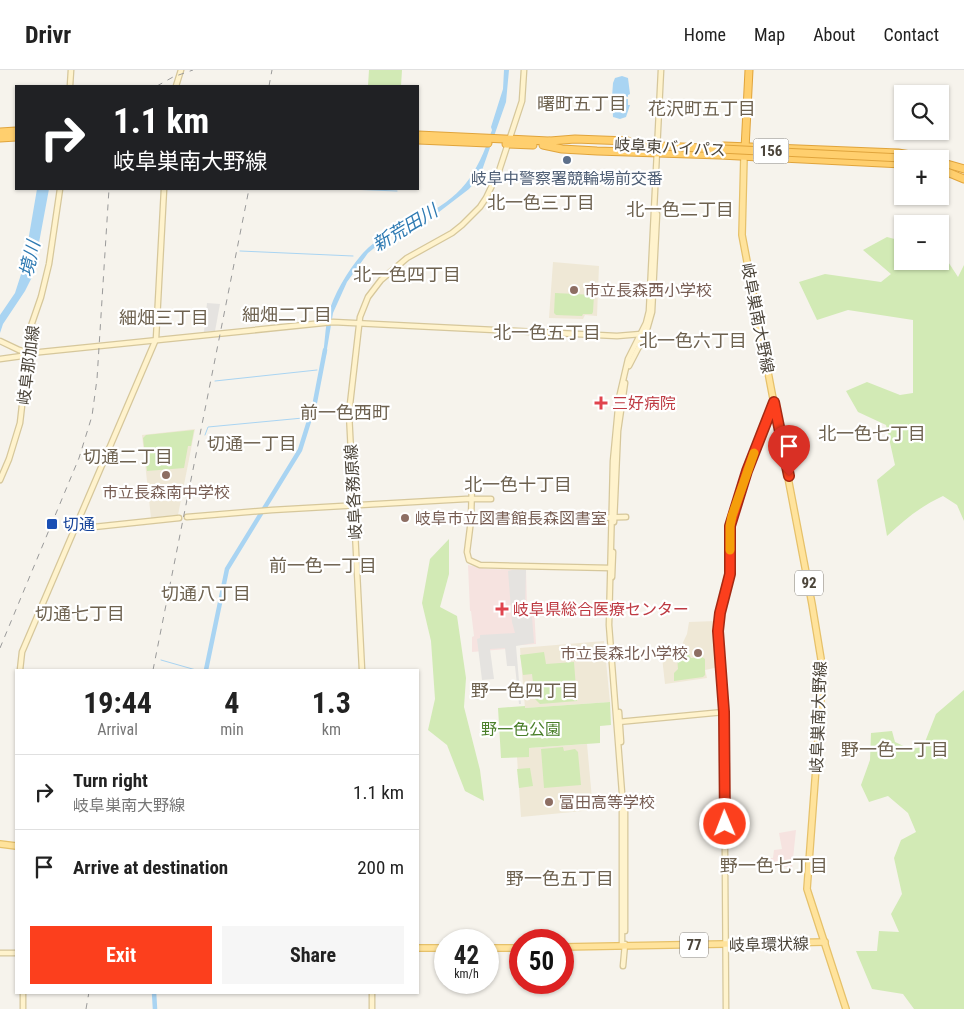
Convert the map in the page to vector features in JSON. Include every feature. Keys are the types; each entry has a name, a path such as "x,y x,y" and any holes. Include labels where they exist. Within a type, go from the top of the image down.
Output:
{"highway":[{"path":"744,156 748,70"},
{"path":"0,132 15,131"},
{"name":"岐阜東バイパス","path":"419,135 490,141"},
{"path":"0,138 15,137"},
{"name":"156","path":"550,141 575,139 894,153"},
{"name":"岐阜東バイパス","path":"419,140 550,141 894,162"},
{"name":"岐阜東バイパス","path":"509,141 543,145 621,146 894,158"},
{"name":"156","path":"543,145 562,149 894,162"},
{"path":"949,166 964,169"},
{"path":"949,169 964,179"}],"main road":[{"name":"岐阜巣南大野線","path":"744,156 742,235 805,561 822,665 806,882 812,907 846,1009"},
{"path":"0,844 15,846"},
{"name":"岐阜環状線","path":"574,947 825,942"},
{"path":"419,948 434,948"}],"street":[{"path":"70,85 71,70"},
{"path":"176,85 181,70"},
{"name":"岐阜各務原線","path":"362,669 349,405 359,322 368,297 381,280 407,258 452,233 480,207 494,182 522,101 524,70"},
{"path":"623,966 622,794 612,624 613,461 617,410 628,359 641,334 649,311 661,70"},
{"path":"618,722 609,624 616,461 620,410 631,361 646,334 652,312 660,158 658,153"},
{"name":"岐阜那加線","path":"0,480 9,459 20,423 31,326 41,297 49,264 60,190"},
{"path":"20,669 22,652 156,340 164,190"},
{"path":"0,341 12,348 27,352 326,322 359,322 607,335 641,334"},
{"path":"0,360 22,356 27,352"},
{"path":"726,1009 724,712 718,631 720,613 730,574 730,526 747,471 774,402"},
{"path":"472,482 471,524 466,552 469,560 474,564 610,568"},
{"path":"187,517 266,510 491,499"},
{"path":"589,518 626,517"},
{"path":"75,529 179,518"},
{"path":"618,722 724,712"},
{"path":"0,953 15,953"},
{"path":"23,994 23,1009"},
{"path":"372,994 372,1009"}],"shaded area":[{"name":"市立長森西小学校","path":"553,262 599,266 597,316 585,315 583,319 549,318"},
{"path":"207,303 220,304 215,331 204,332"},
{"name":"市立長森南中学校","path":"195,429 178,515 151,518 142,435"},
{"name":"岐阜県総合医療センター","path":"468,565 487,569 526,570 527,606 534,606 536,644 506,646 506,649 472,652 472,637 474,636 470,611"},
{"path":"526,570 525,607 528,607 529,617 532,617 534,643 516,646 521,704 519,704 515,666 507,666 505,648 490,649 494,679 482,680 477,639 480,638 480,635 515,633 512,622 508,571"},
{"name":"市立長森北小学校","path":"716,621 719,667 705,670 707,678 665,684 662,657 665,652 677,655 687,634 689,622"},
{"path":"604,641 610,702 525,708 520,648"},
{"path":"587,744 593,810 521,817 517,757 529,756 529,748"},
{"path":"796,830 792,868 767,864 768,858 773,858 774,850 782,849 779,833"}],"green space":[{"path":"369,70 402,70 401,85 368,85"},
{"path":"887,237 894,239 894,270 949,270 949,263 958,277 964,265 964,521 957,505 943,496 913,514 887,536 877,480 895,465 886,425 858,412 846,391 867,382 900,395 913,393 913,320 848,310 817,320 799,282 825,274 881,282 891,274 863,250"},
{"path":"555,293 594,295 592,314 583,314 582,316 556,315 554,313"},
{"path":"194,430 191,446 188,446 184,468 147,471 143,438 146,435"},
{"path":"449,539 449,574 440,607 457,616 466,678 464,707 480,770 484,801 465,791 447,745 428,730 435,699 431,641 422,603 430,559"},
{"path":"544,652 546,664 574,662 577,701 540,704 535,699 532,674 523,675 520,655"},
{"path":"689,655 691,658 702,657 705,659 705,675 703,677 674,681 674,673 678,669 677,656"},
{"path":"964,690 964,1009 914,1009 903,994 872,989 856,951 877,951 879,931 899,932 891,914 902,894 894,858 901,840 916,832 908,813 888,796 869,802 861,785 870,760 871,733 892,731 895,742 910,749 923,747 936,714"},
{"name":"野一色公園","path":"610,702 611,725 600,726 600,743 529,748 529,757 501,758 498,708"},
{"path":"563,747 564,751 575,749 578,752 581,785 544,788 541,749"},
{"path":"530,768 533,786 519,788 517,769"}],"water":[{"path":"504,70 509,70 506,102 480,176 469,189 439,212 388,237 368,253 347,282 333,313 326,355 323,354 330,308 342,283 357,260 381,238 433,211 446,202 457,193 473,173 492,130 491,127 503,89"},
{"path":"622,76 628,78 630,94 628,97 622,95 612,97 615,78"},
{"path":"612,98 619,100 628,99 628,105 630,105 626,117 620,119 613,117"},
{"name":"境川","path":"37,190 49,190 33,275 25,291 3,324 0,333 0,315 15,293 24,265"}],"waterway":[{"path":"373,190 397,191"},
{"path":"240,251 353,256"},
{"name":"新荒田川","path":"206,669 227,569 300,450 315,402 325,350"},
{"path":"215,381 317,370"},
{"path":"205,435 208,427 303,418"},
{"path":"161,660 192,669"},
{"name":"新荒田川","path":"154,994 155,1009"}],"railway":[{"path":"159,85 173,77 193,70"},
{"path":"269,85 272,70"},
{"path":"0,648 79,458 92,416 97,379 109,190"},
{"path":"153,669 249,190"},
{"path":"86,1009 89,994"}],"slow traffic":[{"path":"730,550 732,516 754,453"}],"place":[{"name":"岐阜中警察署競輪場前交番","path":"567,160"},
{"name":"市立長森西小学校","path":"574,290"},
{"name":"三好病院","path":"601,403"},
{"name":"市立長森南中学校","path":"166,475"},
{"name":"岐阜市立図書館長森図書室","path":"405,518"},
{"name":"切通","path":"52,524"},
{"name":"岐阜県総合医療センター","path":"502,609"},
{"name":"市立長森北小学校","path":"698,653"},
{"name":"富田高等学校","path":"549,802"}],"district":[{"name":"曙町五丁目","path":"582,104"},
{"name":"花沢町五丁目","path":"702,109"},
{"name":"北一色三丁目","path":"541,203"},
{"name":"北一色二丁目","path":"680,210"},
{"name":"北一色四丁目","path":"407,275"},
{"name":"細畑二丁目","path":"287,315"},
{"name":"細畑三丁目","path":"164,318"},
{"name":"北一色五丁目","path":"547,333"},
{"name":"北一色六丁目","path":"693,341"},
{"name":"前一色西町","path":"345,413"},
{"name":"北一色七丁目","path":"872,434"},
{"name":"切通一丁目","path":"252,444"},
{"name":"切通二丁目","path":"128,457"},
{"name":"北一色十丁目","path":"518,485"},
{"name":"前一色一丁目","path":"323,566"},
{"name":"切通八丁目","path":"206,594"},
{"name":"切通七丁目","path":"80,614"},
{"name":"野一色四丁目","path":"525,691"},
{"name":"野一色一丁目","path":"895,750"},
{"name":"野一色七丁目","path":"774,866"},
{"name":"野一色五丁目","path":"560,879"}],"route":[{"path":"725,824 724,712 718,631 719,620 730,574 730,526 732,516 774,402 789,476"}]}
